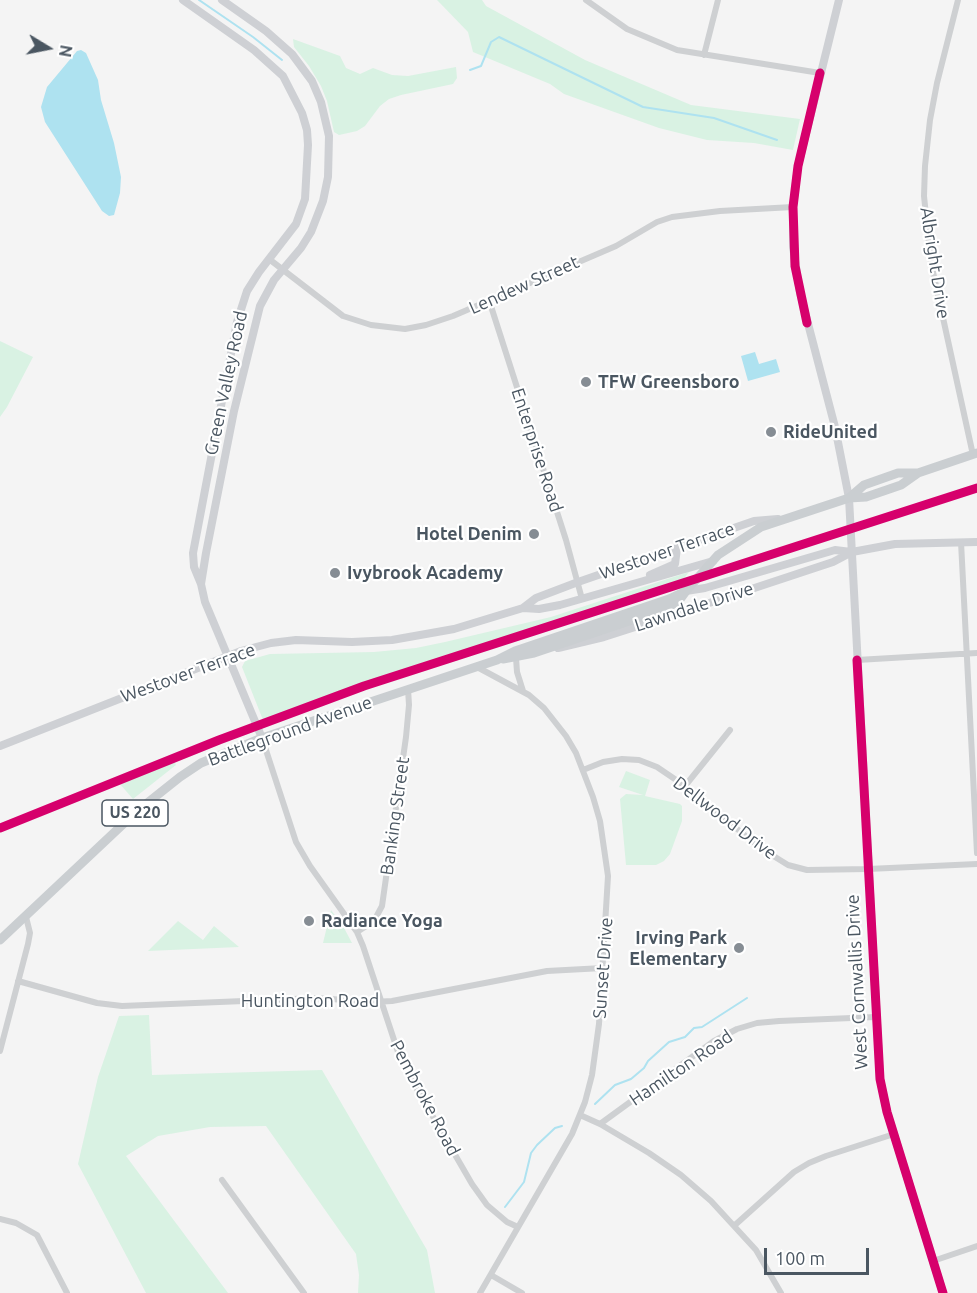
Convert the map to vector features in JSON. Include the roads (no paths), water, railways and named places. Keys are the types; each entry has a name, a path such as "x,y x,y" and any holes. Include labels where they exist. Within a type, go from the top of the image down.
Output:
{"main road":[{"name":"Green Valley Road","path":"183,0 254,50 283,76 302,113 307,130 305,199 296,224 247,291 237,322 193,553 194,567 205,602 228,657"},
{"name":"Green Valley Road","path":"201,584 249,346 260,306 274,280 301,248 310,232 328,177 329,136 326,119 312,81 292,54 266,31 222,0"},
{"name":"West Cornwallis Drive","path":"839,0 798,166 793,207 793,247 800,292 835,427 849,498 880,1079 894,1134 943,1293"},
{"name":"Battleground Avenue","path":"497,660 534,653 666,608 678,602 726,549 752,532 782,519 849,498 864,485 898,473 918,472 975,454"},
{"name":"Westover Terrace","path":"0,746 241,651 271,643 296,640 352,642 392,640 475,623 523,608 536,598 677,548 754,522 782,519"},
{"name":"Lawndale Drive","path":"534,653 570,646 655,621 833,562 852,552 895,544 977,542"},
{"path":"628,586 675,564 677,548"},
{"name":"Lawndale Drive","path":"686,591 705,588 835,550 852,552"},
{"name":"Westover Terrace","path":"523,608 539,609 582,599 713,561"},
{"name":"Battleground Avenue","path":"0,940 136,812 201,763 262,738 477,667 515,651 669,599 686,591"},
{"name":"Pembroke Road","path":"228,657 262,738"}],"street":[{"path":"586,0 640,36 677,50 820,73"},
{"path":"704,55 718,0"},
{"name":"Albright Drive","path":"958,0 930,120 924,196 927,241 933,277 975,454"},
{"name":"Lendew Street","path":"269,259 343,316 386,328 405,329 426,325 489,300 616,246 657,222 672,217 720,211 793,207"},
{"name":"Enterprise Road","path":"489,300 582,599"},
{"path":"961,542 977,853"},
{"path":"857,660 977,653"},
{"path":"516,658 517,672 523,691"},
{"name":"Sunset Drive","path":"477,667 523,691 548,712 576,753 600,821 608,876 603,968 592,1076 572,1134 480,1293"},
{"name":"Banking Street","path":"357,932 374,921 382,906 406,737 408,688"},
{"path":"685,786 730,730"},
{"name":"Pembroke Road","path":"262,738 296,842 357,932 402,1060 472,1184 487,1205 507,1222 518,1227"},
{"name":"Dellwood Drive","path":"583,770 603,762 622,759 639,760 657,767 685,786 759,847 788,865 807,870 977,864"},
{"path":"0,1050 30,933 26,917"},
{"name":"Huntington Road","path":"18,981 93,1002 122,1006 317,998 382,1001 547,971 603,968"},
{"name":"Hamilton Road","path":"600,1124 714,1041 737,1029 768,1022 876,1017"},
{"path":"580,1115 600,1124 681,1175 735,1224 756,1250 781,1293"},
{"path":"735,1224 794,1172 809,1163 894,1134"},
{"path":"222,1180 304,1293"},
{"path":"0,1219 22,1226 37,1235 67,1293"},
{"path":"933,1261 977,1246"},
{"path":"491,1275 522,1293"}],"water":[{"path":"81,50 86,53 98,80 121,177 120,193 114,215 109,216 102,211 45,122 41,107 47,87 77,51"},
{"path":"755,352 759,364 776,359 780,372 748,381 741,356"}],"waterway":[{"path":"199,0 282,60"},
{"path":"470,70 481,66 491,42 499,37 643,107 714,118 777,140"},
{"path":"595,1104 615,1085 631,1079 669,1042 685,1037 694,1028 702,1027 747,998"},
{"path":"505,1207 524,1182 531,1153 555,1128 562,1126"}],"place":[{"name":"TFW Greensboro","path":"586,382"},
{"name":"RideUnited","path":"771,432"},
{"name":"Hotel Denim","path":"534,534"},
{"name":"Ivybrook Academy","path":"335,573"},
{"name":"Radiance Yoga","path":"309,921"},
{"name":"Irving Park Elementary","path":"739,948"}]}
